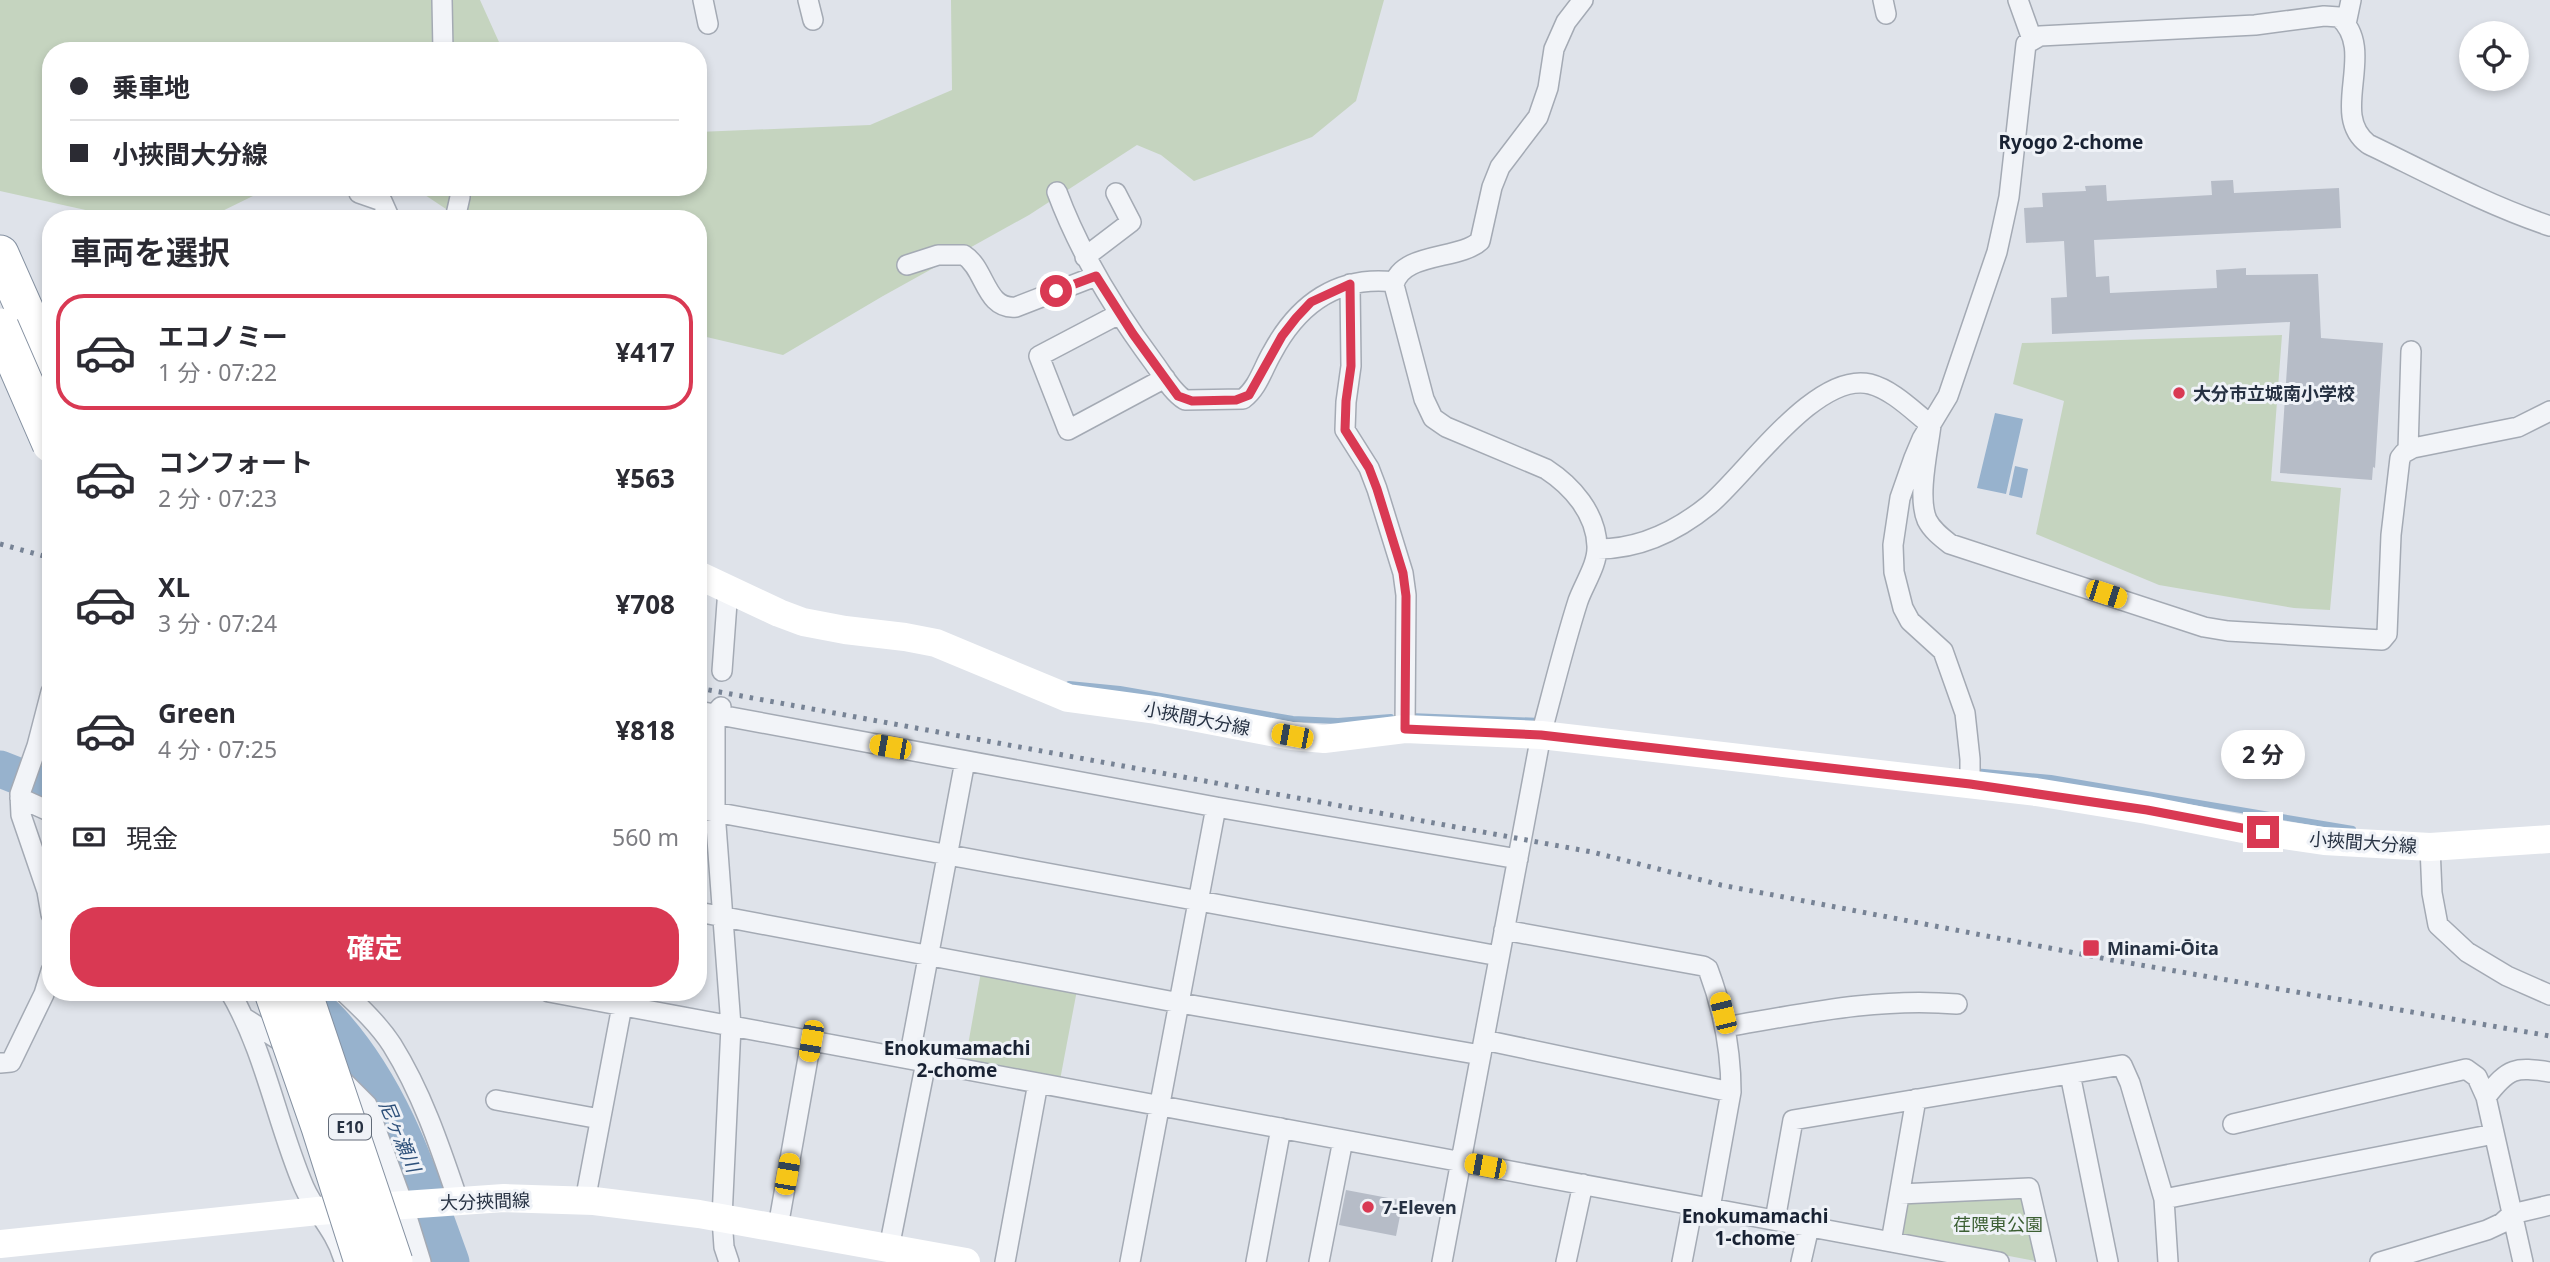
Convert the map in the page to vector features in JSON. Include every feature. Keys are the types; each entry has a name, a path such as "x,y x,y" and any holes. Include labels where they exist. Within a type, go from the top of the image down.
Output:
{"highway":[{"path":"0,254 42,349"},
{"path":"0,327 42,423"},
{"name":"E10","path":"276,1001 363,1262"},
{"name":"E10","path":"306,1001 394,1262"}],"main road":[{"path":"0,372 42,396"},
{"name":"小挾間大分線","path":"707,579 803,622 936,643 1050,692 1083,701 1156,709 1308,738 1405,729 1541,735 1970,784 2120,805 2284,835 2352,843 2430,847 2550,839"},
{"name":"大分挾間線","path":"0,1244 318,1211 504,1198 585,1201 722,1218 966,1262"}],"street":[{"path":"442,0 443,42"},
{"path":"703,0 708,24"},
{"path":"808,0 813,20"},
{"path":"1442,1262 1541,735 1561,658 1598,549 1594,526 1588,514 1575,494 1555,475 1446,428 1433,418 1420,389 1395,282 1399,274 1421,261 1470,248 1480,241 1492,187 1500,167 1538,117 1548,88 1554,49 1566,22 1583,0"},
{"path":"2018,0 2032,39"},
{"path":"2346,24 2351,0"},
{"path":"1970,784 1968,724 1942,651 1910,621 1898,592 1893,545 1900,498 1922,439 1948,396 2001,236 2009,197 2026,44 2040,36 2255,25 2324,16 2339,18 2353,34 2355,47 2352,114 2359,137 2368,144 2459,188 2550,226"},
{"path":"1057,192 1073,235 1119,314 1178,396 1185,400 1243,399 1254,389 1282,336 1304,309 1319,298 1350,284 1372,279 1395,282"},
{"path":"1085,257 1131,222 1116,193"},
{"path":"368,196 382,201 386,210"},
{"path":"907,265 938,255 964,255 978,270 993,299 1007,308 1016,307 1096,276"},
{"path":"1350,284 1351,366 1345,430 1369,468 1403,573 1406,596 1405,729"},
{"path":"1119,314 1039,356 1068,429 1165,378"},
{"path":"2408,450 2411,351"},
{"path":"1598,549 1635,546 1686,522 1719,496 1806,407 1832,388 1859,383 1878,387 1931,425"},
{"path":"1931,425 1924,484 1925,514 1935,531 1960,548 2204,626 2228,631 2382,640 2387,634 2391,535 2400,458 2408,450 2518,427 2550,411"},
{"path":"722,671 728,589"},
{"path":"729,1262 724,1247 722,1218 731,1026 723,917 707,810 711,711 965,761 1518,859"},
{"path":"42,723 20,798 21,815 42,876"},
{"path":"889,1248 917,1061 928,955 965,761"},
{"path":"20,798 42,808"},
{"path":"1130,1262 1216,807"},
{"path":"707,810 1499,956"},
{"path":"2430,847 2432,893 2438,925 2467,952 2507,976 2550,995"},
{"path":"707,914 1180,1003 1482,1047 1731,1091"},
{"path":"1504,930 1708,969 1725,1027 1731,1091 1702,1207 1682,1262"},
{"path":"0,1063 11,1062 42,999"},
{"path":"235,1001 246,1019 305,1190 338,1239 344,1262"},
{"path":"353,1001 391,1043 423,1105 458,1200"},
{"path":"596,1001 1891,1242 1917,1254 1999,1262"},
{"path":"1725,1027 1880,1002 1924,1001 1957,1004"},
{"path":"585,1201 622,1006"},
{"path":"246,1019 344,1080 367,1105 421,1262"},
{"path":"778,1227 811,1041"},
{"path":"1775,1220 1793,1119 2122,1065 2130,1083 2164,1199 2168,1262"},
{"path":"2486,1097 2498,1082 2519,1068 2550,1072"},
{"path":"2232,1124 2466,1069 2477,1077 2486,1097 2523,1262"},
{"path":"2070,1074 2108,1262"},
{"path":"1005,1262 1038,1083"},
{"path":"1891,1242 1916,1099"},
{"path":"496,1100 600,1119"},
{"path":"1256,1262 1281,1129"},
{"path":"2164,1199 2494,1134"},
{"path":"1319,1262 1343,1140"},
{"path":"1566,1262 1583,1185"},
{"path":"1899,1194 2029,1188 2046,1262"},
{"path":"2380,1262 2487,1230 2502,1223 2512,1214 2550,1205"},
{"path":"1801,1262 1809,1227"}],"green space":[{"path":"0,0 480,0 499,42 42,42 42,196 253,196 224,210 86,210 0,191"},
{"path":"951,0 1384,0 1356,101 1312,137 1194,181 1161,155 1137,145 1029,215 783,355 707,337 707,210 448,210 426,196 707,196 707,132 870,125 952,90"},
{"path":"2282,335 2271,481 2341,488 2330,610 2294,608 2159,585 2036,534 2064,401 2013,384 2022,343"},
{"path":"981,972 1077,990 1060,1080 965,1062"},
{"name":"荏隈東公園","path":"2024,1198 2038,1255 2035,1261 1904,1236 1899,1230 1904,1203"}],"water":[{"path":"1995,413 2023,419 2006,494 1977,488"},
{"path":"2015,466 2028,469 2022,498 2009,495"}],"building":[{"path":"2233,180 2234,193 2339,188 2341,228 2094,240 2096,277 2109,276 2110,293 2217,288 2216,270 2246,268 2246,275 2318,274 2321,338 2383,343 2372,480 2280,473 2290,322 2052,334 2051,298 2067,297 2064,241 2026,243 2024,208 2043,207 2042,193 2086,191 2085,186 2106,185 2107,201 2212,195 2211,181"},
{"name":"7-Eleven","path":"1346,1190 1399,1200 1396,1215 1400,1216 1396,1236 1339,1225"}],"waterway":[{"path":"1069,684 1120,689 1293,719 1338,721 1391,717"},
{"path":"1409,716 1541,721"},
{"name":"尼ヶ瀬川","path":"0,769 42,785"},
{"path":"1973,771 2051,778 2353,829"},
{"name":"尼ヶ瀬川","path":"309,1001 353,1048 388,1105 416,1167 451,1262"}],"railway":[{"path":"0,544 42,556"},
{"path":"707,690 1592,852 1721,885 2112,960 2550,1036"}],"place":[{"name":"大分市立城南小学校","path":"2179,393"},
{"name":"Minami-Ōita","path":"2091,948"},
{"name":"7-Eleven","path":"1368,1207"}],"district":[{"name":"Ryogo 2-chome","path":"2071,142"},
{"name":"Enokumamachi 2-chome","path":"957,1059"},
{"name":"Enokumamachi 1-chome","path":"1755,1227"}],"route":[{"path":"1056,291 1096,276 1133,334 1178,396 1192,401 1236,400 1243,399 1254,389 1272,352 1304,309 1311,302 1350,284 1351,366 1345,430 1369,468 1403,573 1406,596 1405,729 1541,735 1970,784 2147,810 2263,832"}]}
